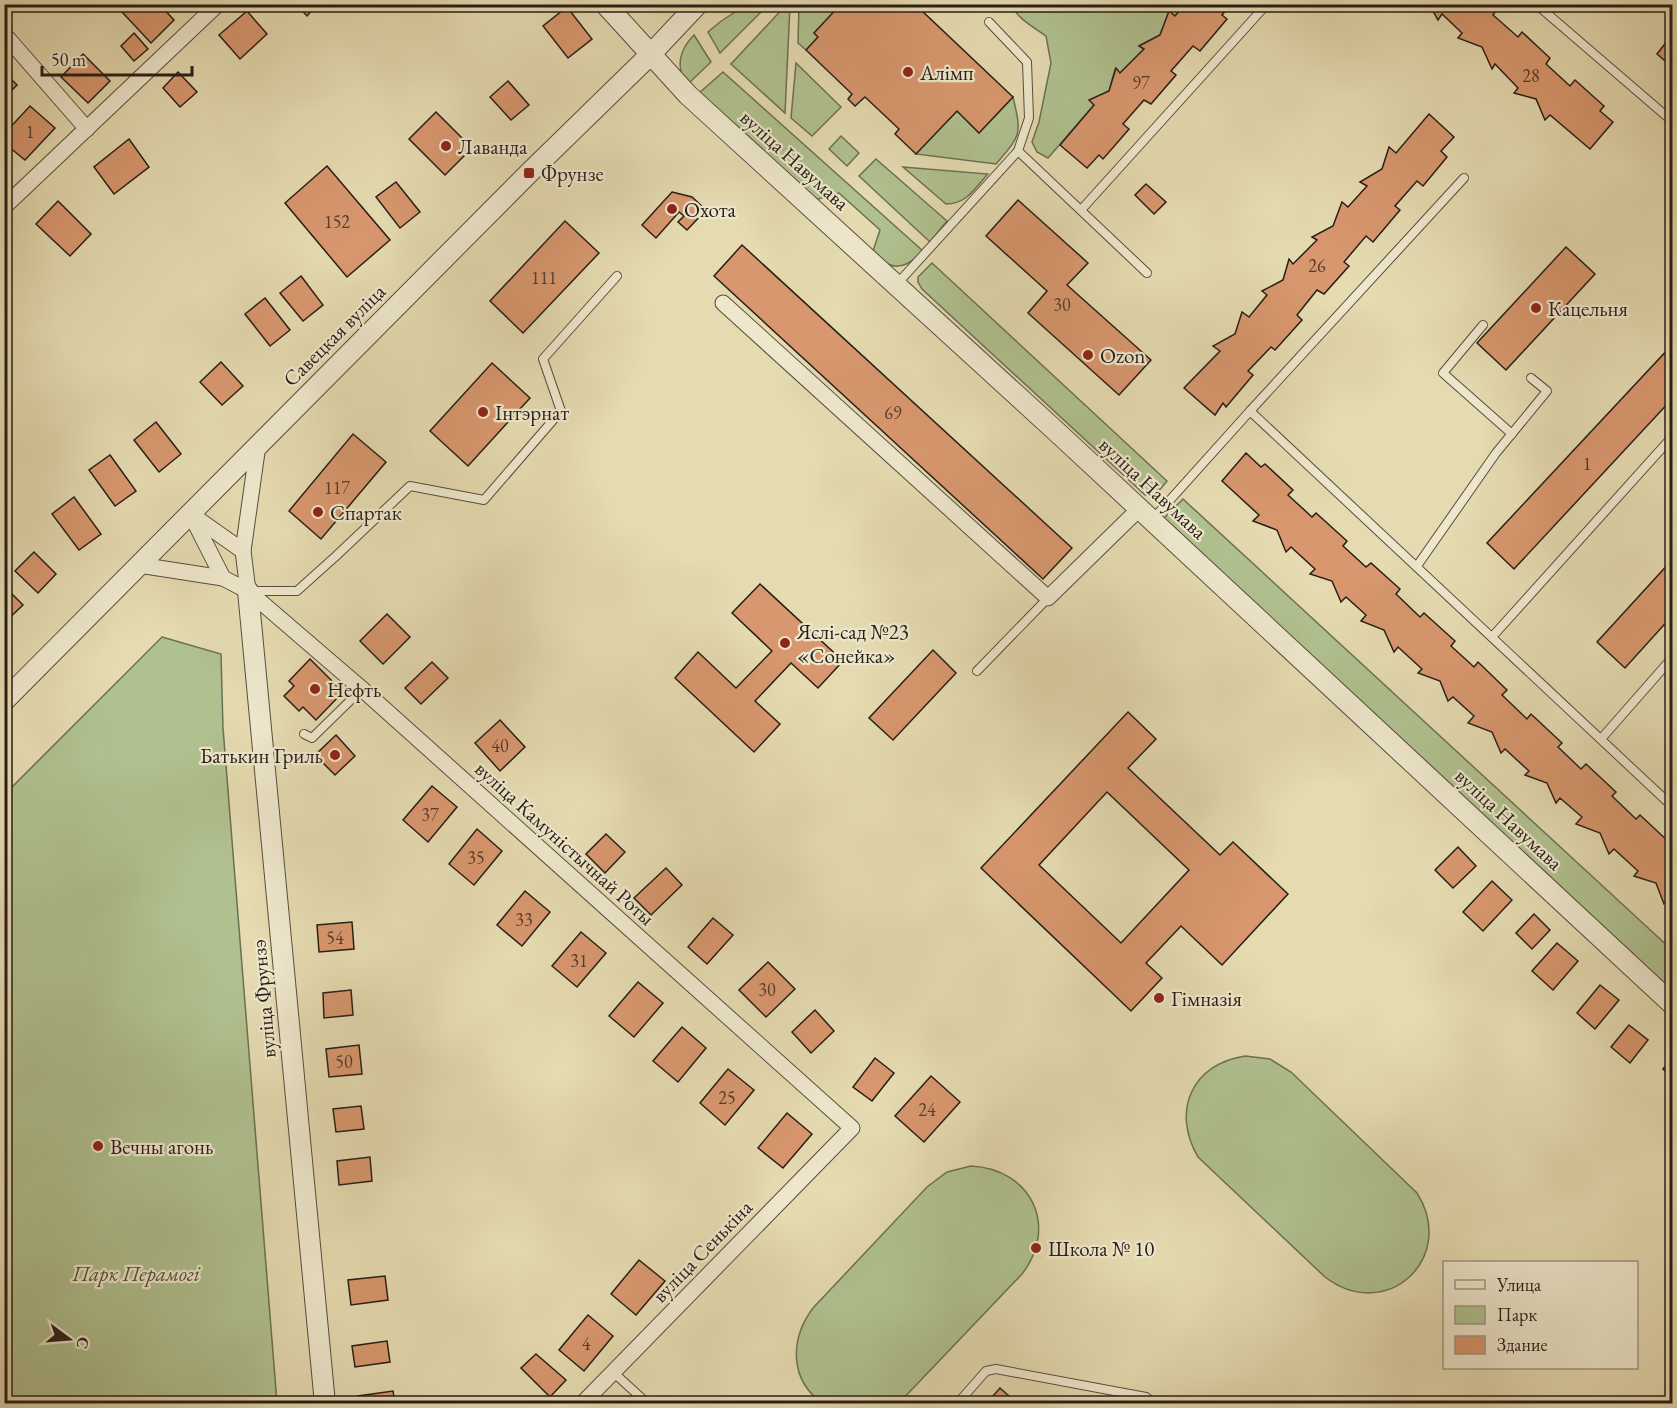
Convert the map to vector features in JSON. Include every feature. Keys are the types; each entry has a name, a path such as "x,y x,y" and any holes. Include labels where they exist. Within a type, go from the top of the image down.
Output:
{"street":[{"path":"4,207 218,4"},
{"name":"вуліца Навумава","path":"605,4 688,95 1146,514 1672,1004"},
{"name":"Савецкая вуліца","path":"4,701 529,173 650,55 698,4"},
{"path":"4,34 87,129"},
{"path":"723,303 1048,598 1146,514"},
{"name":"вуліца Фрунзэ","path":"258,445 243,551 325,1404"},
{"path":"190,513 223,578"},
{"path":"190,513 243,551"},
{"path":"139,565 223,578 248,591"},
{"name":"вуліца Камуністычнай Роты","path":"248,591 362,689 852,1128"},
{"name":"вуліца Сенькіна","path":"582,1404 852,1128"}],"lane":[{"path":"1081,210 1267,4"},
{"path":"1536,5 1672,121"},
{"path":"896,285 1018,151 1029,118 1027,62 989,22"},
{"path":"1018,151 1147,273"},
{"path":"1146,514 1251,411 1464,178"},
{"path":"248,591 297,591 410,486 484,500 561,411 543,359 617,276"},
{"path":"1483,325 1443,373 1512,434"},
{"path":"1417,566 1496,453 1547,392 1532,378"},
{"path":"1251,411 1672,806"},
{"path":"1492,637 1672,437"},
{"path":"977,671 1048,598"},
{"path":"1601,739 1672,658"},
{"path":"304,734 312,738 362,689"},
{"path":"957,1404 986,1371 996,1369 1146,1397 1155,1404"},
{"path":"614,1372 648,1404"}],"green space":[{"path":"747,4 768,5 720,53 708,32"},
{"path":"787,4 790,5 785,113 731,64"},
{"path":"799,5 841,5 814,33 818,37 806,50 798,43"},
{"path":"1012,5 1185,5 1175,16 1169,12 1160,35 1140,45 1144,49 1120,73 1115,69 1109,91 1090,100 1094,105 1048,158 1037,152 1032,142 1039,122 1051,63 1046,36 1022,18"},
{"path":"694,35 711,62 688,84 681,72 680,59 685,46"},
{"path":"796,63 841,107 812,136 791,118"},
{"path":"723,72 923,251 912,261 903,265 893,266 882,260 873,251 880,230 839,193 815,200 698,94"},
{"path":"1013,97 1018,119 1017,134 1015,140 996,164 916,154 957,111 979,133"},
{"path":"841,136 859,153 847,166 829,149"},
{"path":"876,159 947,221 930,242 859,176"},
{"path":"903,167 988,174 965,198 946,204"},
{"path":"932,263 1167,481 1157,493 1145,495 922,289 918,277"},
{"path":"1183,499 1672,950 1672,990 1164,518"},
{"name":"Парк Перамогі","path":"162,637 221,654 223,728 277,1403 5,1403 5,794"},
{"path":"1245,1056 1270,1059 1291,1072 1417,1193 1427,1217 1428,1240 1422,1261 1409,1277 1392,1288 1371,1293 1348,1290 1325,1277 1198,1157 1190,1140 1186,1123 1187,1107 1192,1092 1200,1079 1212,1069 1227,1061"},
{"path":"971,1166 992,1170 1009,1177 1023,1189 1033,1203 1038,1220 1038,1237 1033,1256 1022,1274 899,1403 822,1403 803,1382 796,1358 797,1345 805,1320 813,1308 927,1187 947,1172"}],"building":[{"path":"130,4 159,4 174,20 151,43 122,12"},
{"path":"296,4 318,4 307,16"},
{"name":"Алімп","path":"841,4 921,4 919,8 1013,97 979,133 957,111 916,154 895,134 899,129 865,97 855,106 848,99 852,94 806,50 818,37 814,33"},
{"path":"1185,4 1231,4 1222,15 1227,19 1200,51 1193,46 1171,71 1176,75 1151,104 1144,100 1123,124 1129,129 1103,159 1099,155 1087,168 1060,145 1094,105 1089,100 1109,91 1116,68 1120,73 1144,49 1139,46 1160,35 1169,11 1175,16"},
{"path":"1429,4 1494,4 1498,8 1493,15 1518,37 1522,32 1550,58 1546,64 1570,86 1575,80 1604,106 1600,111 1613,122 1590,149 1550,115 1545,120 1536,99 1514,93 1518,88 1495,64 1492,69 1482,47 1458,38 1462,33 1442,14 1438,20"},
{"path":"567,7 592,39 568,58 543,26"},
{"path":"247,11 267,34 240,59 219,35"},
{"path":"134,33 148,49 134,61 121,46"},
{"path":"1672,35 1672,67 1657,54"},
{"path":"83,54 110,81 88,103 61,77"},
{"path":"4,72 17,85 4,98"},
{"path":"178,72 197,92 180,107 163,88"},
{"path":"508,81 529,105 511,120 490,97"},
{"path":"30,106 55,128 25,160 4,143 4,134"},
{"path":"436,112 472,148 445,175 409,139"},
{"path":"1429,114 1454,137 1441,151 1447,157 1423,186 1417,181 1395,206 1400,210 1373,242 1366,236 1344,262 1349,266 1324,294 1317,290 1297,315 1302,320 1275,350 1271,347 1248,371 1253,375 1226,407 1223,403 1215,415 1184,388 1220,351 1213,346 1235,334 1242,312 1249,317 1267,295 1262,291 1283,280 1289,259 1293,264 1317,240 1312,237 1333,226 1342,202 1348,207 1367,186 1360,182 1382,169 1389,147 1396,153"},
{"path":"129,139 149,167 114,194 94,167"},
{"path":"327,166 390,240 347,277 285,203"},
{"path":"396,182 420,212 400,228 376,197"},
{"path":"1146,184 1166,202 1154,214 1135,195"},
{"path":"672,192 692,197 706,210 687,230 678,222 684,216 679,212 656,238 642,225"},
{"path":"1018,200 1088,263 1067,285 1151,360 1119,395 1028,313 1047,291 986,236"},
{"path":"58,201 91,234 70,256 36,224"},
{"path":"565,221 599,253 523,333 490,301"},
{"path":"742,245 1072,548 1043,579 714,276"},
{"name":"Кацельня","path":"1566,247 1595,274 1506,370 1477,343"},
{"path":"301,276 323,305 303,321 280,293"},
{"path":"265,298 290,330 270,346 245,314"},
{"path":"1672,345 1672,399 1514,569 1487,543"},
{"path":"221,362 243,386 222,405 200,382"},
{"path":"492,363 530,398 468,466 430,431"},
{"path":"156,422 181,454 159,472 134,440"},
{"path":"353,434 386,462 321,539 289,511"},
{"path":"1246,453 1261,467 1265,464 1293,490 1288,495 1312,517 1316,513 1347,541 1343,546 1366,567 1371,563 1400,589 1396,594 1420,617 1424,613 1455,641 1451,646 1474,667 1478,662 1507,690 1502,695 1527,719 1531,714 1562,743 1558,747 1581,769 1586,764 1616,792 1612,796 1636,819 1640,815 1670,843 1666,848 1672,853 1672,902 1669,899 1664,904 1656,883 1634,876 1638,871 1614,849 1609,854 1600,833 1576,824 1582,817 1560,798 1556,803 1547,783 1525,775 1529,771 1505,749 1501,753 1492,732 1468,723 1474,716 1453,697 1448,701 1440,681 1418,673 1422,669 1398,647 1394,652 1384,630 1361,621 1366,615 1346,597 1341,602 1332,581 1310,574 1315,569 1291,547 1286,552 1277,530 1253,521 1259,515 1222,481"},
{"path":"110,455 136,491 115,506 89,470"},
{"path":"74,497 101,534 79,550 52,514"},
{"path":"34,552 56,574 38,593 15,571"},
{"path":"1672,560 1672,616 1625,668 1597,642"},
{"path":"760,584 843,661 818,688 791,663 755,701 780,724 754,752 675,678 698,652 736,688 772,651 732,613"},
{"path":"4,586 23,605 4,623"},
{"path":"387,614 410,637 383,664 360,641"},
{"path":"933,650 956,673 893,740 869,718"},
{"name":"Нефть","path":"310,659 343,692 316,720 303,707 299,711 284,696 294,686 289,681"},
{"path":"432,662 448,678 421,704 405,688"},
{"path":"1128,712 1156,739 1128,768 1220,855 1233,842 1288,894 1222,965 1181,926 1146,963 1162,978 1131,1011 981,868","holes":["1107,792 1189,870 1121,943 1039,865"]},
{"path":"500,720 525,747 500,771 475,743"},
{"name":"Батькин Гриль","path":"336,735 355,756 335,775 315,755"},
{"path":"432,786 457,807 428,842 403,820"},
{"path":"477,829 502,851 474,885 449,864"},
{"path":"606,834 625,852 605,873 586,854"},
{"path":"1458,847 1476,866 1453,888 1435,870"},
{"path":"666,868 682,885 651,915 634,898"},
{"path":"1492,881 1512,900 1483,931 1463,912"},
{"path":"525,891 550,912 522,946 497,925"},
{"path":"1534,914 1550,930 1532,949 1516,933"},
{"path":"713,918 733,935 707,964 688,947"},
{"path":"352,922 354,949 319,952 317,925"},
{"path":"581,932 606,953 577,987 552,966"},
{"path":"1557,943 1578,961 1553,990 1532,971"},
{"path":"768,962 795,989 766,1017 739,990"},
{"path":"638,982 663,1003 634,1037 609,1016"},
{"path":"1600,985 1619,1000 1595,1029 1577,1013"},
{"path":"351,990 353,1015 324,1018 323,993"},
{"path":"815,1010 834,1031 811,1053 792,1032"},
{"path":"1629,1025 1648,1040 1630,1063 1611,1047"},
{"path":"682,1027 706,1048 678,1082 653,1061"},
{"path":"359,1045 362,1074 329,1077 326,1049"},
{"path":"875,1058 894,1073 872,1101 853,1087"},
{"path":"1672,1058 1672,1078 1663,1069"},
{"path":"728,1069 754,1090 725,1125 700,1103"},
{"path":"931,1076 960,1102 924,1142 895,1116"},
{"path":"361,1106 364,1129 336,1132 333,1109"},
{"path":"787,1113 812,1134 783,1168 758,1148"},
{"path":"370,1157 372,1181 339,1185 337,1161"},
{"path":"639,1260 665,1281 636,1315 611,1294"},
{"path":"385,1276 388,1300 351,1305 348,1280"},
{"path":"588,1315 613,1336 584,1371 559,1350"},
{"path":"387,1341 390,1362 355,1367 352,1346"},
{"path":"536,1354 566,1380 550,1397 521,1368"},
{"path":"1000,1388 1018,1404 986,1404"},
{"path":"393,1391 395,1404 359,1404 358,1396"}],"place":[{"name":"Алімп","path":"908,72"},
{"name":"Лаванда","path":"446,146"},
{"name":"Фрунзе","path":"529,173"},
{"name":"Охота","path":"672,209"},
{"name":"Кацельня","path":"1536,308"},
{"name":"Ozon","path":"1088,355"},
{"name":"Інтэрнат","path":"483,412"},
{"name":"Спартак","path":"318,512"},
{"name":"Яслі-сад №23 «Сонейка»","path":"785,643"},
{"name":"Нефть","path":"315,689"},
{"name":"Батькин Гриль","path":"335,755"},
{"name":"Гімназія","path":"1159,998"},
{"name":"Вечны агонь","path":"98,1146"},
{"name":"Школа № 10","path":"1036,1248"}]}
